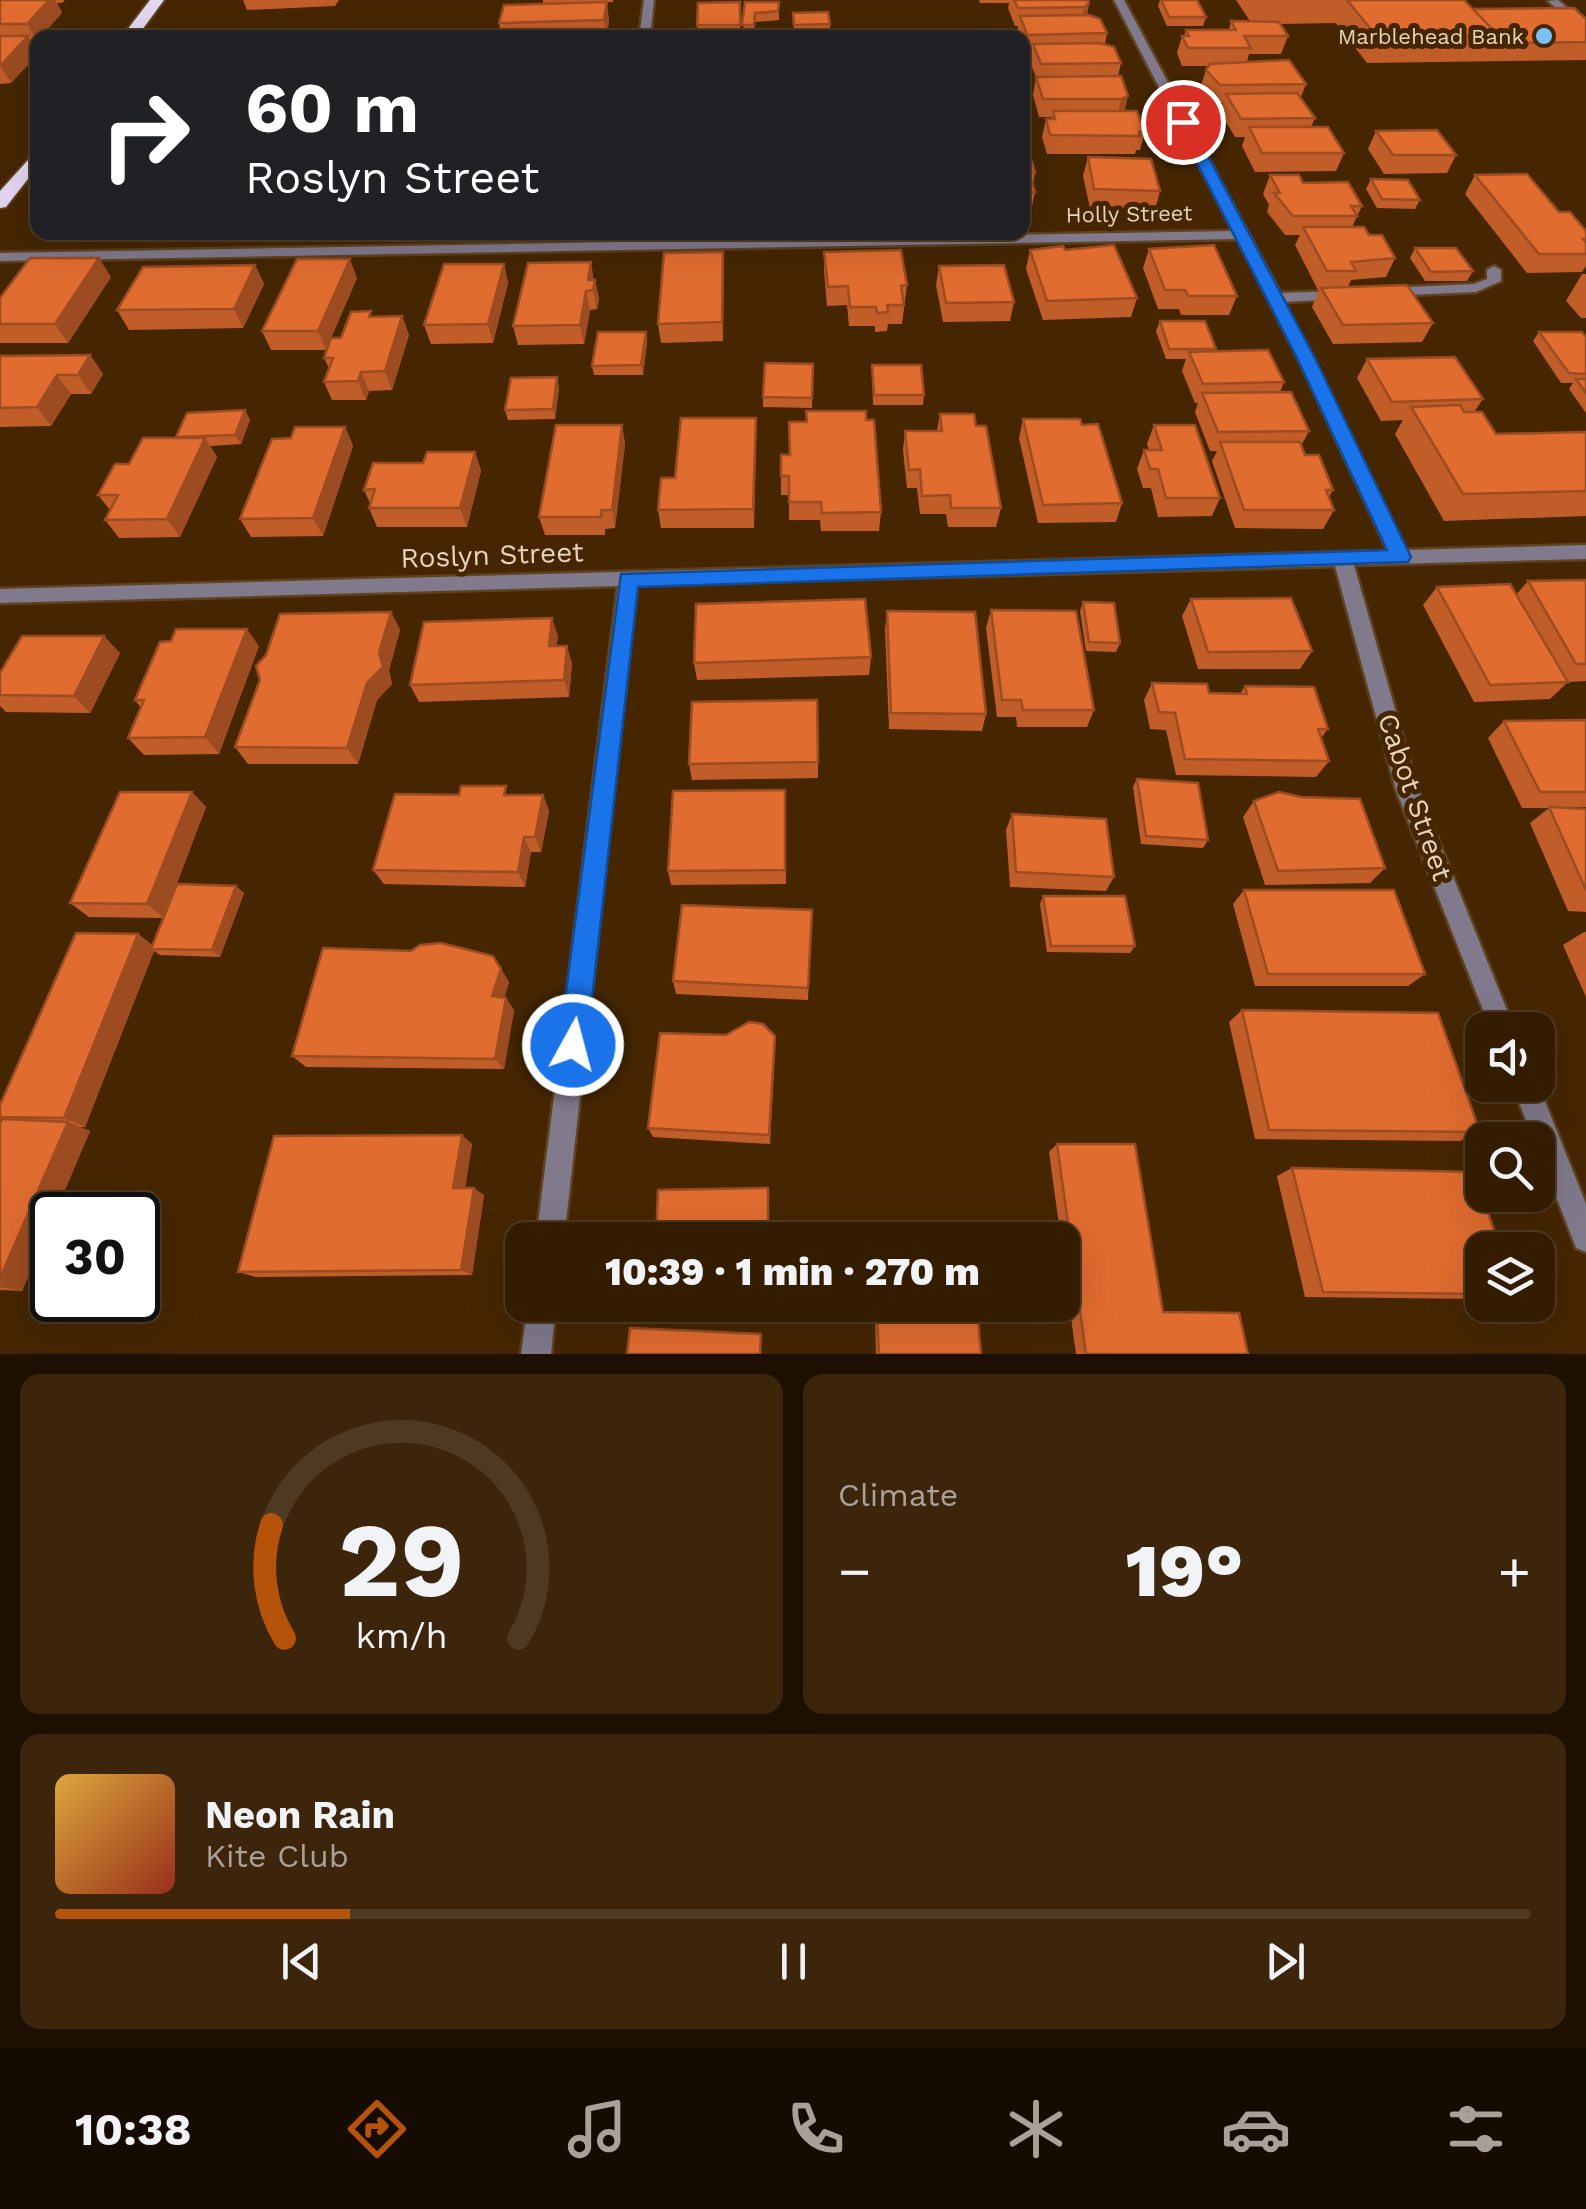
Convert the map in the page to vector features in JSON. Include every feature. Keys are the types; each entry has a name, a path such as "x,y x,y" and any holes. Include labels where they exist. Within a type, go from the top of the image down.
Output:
{"highway":[{"path":"134,30 157,0"},
{"path":"0,203 30,164"}],"street":[{"path":"645,30 649,0"},
{"path":"1119,0 1273,298 1400,557"},
{"path":"1553,0 1586,30"},
{"name":"Holly Street","path":"1030,236 1239,235"},
{"name":"Holly Street","path":"0,257 585,240"},
{"path":"1273,298 1476,288 1494,281 1494,270"},
{"name":"Roslyn Street","path":"0,596 1586,552"},
{"name":"Cabot Street","path":"1343,560 1407,790 1496,1012"},
{"path":"552,1222 628,579"},
{"path":"1532,1102 1586,1238"},
{"path":"536,1354 540,1322"}],"building":[{"path":"0,0 49,0 27,24 0,24"},
{"path":"1014,0 1089,3 1084,7 1018,8"},
{"path":"1161,0 1197,0 1206,17 1169,17"},
{"path":"1347,0 1464,0 1499,36 1378,38"},
{"path":"607,2 604,20 499,23 504,5"},
{"path":"740,2 740,25 697,25 698,3"},
{"path":"745,2 779,2 778,11 755,13 754,25 742,25"},
{"path":"1574,8 1586,19 1586,42 1496,43 1499,36 1473,9"},
{"path":"828,12 830,24 794,25 793,13"},
{"path":"1089,15 1100,19 1107,33 1030,35 1020,16"},
{"path":"1231,21 1279,22 1288,36 1244,36 1251,48 1188,48 1182,36 1189,36 1186,30 1236,30"},
{"path":"0,36 28,36 0,66"},
{"path":"1100,43 1114,47 1121,63 1041,64 1033,44"},
{"path":"1289,60 1306,84 1220,85 1206,70 1210,64"},
{"path":"1121,76 1128,96 1121,99 1043,99 1036,77"},
{"path":"1297,93 1315,118 1241,119 1226,94"},
{"path":"1053,111 1137,111 1145,132 1139,132 1140,136 1050,135 1046,119 1055,119"},
{"path":"1249,127 1328,127 1344,153 1262,153"},
{"path":"1437,130 1456,155 1393,155 1376,131"},
{"path":"1088,157 1151,159 1160,191 1094,189"},
{"path":"1527,174 1559,212 1570,212 1586,231 1586,254 1539,254 1475,175"},
{"path":"1270,175 1299,175 1303,183 1348,182 1362,206 1351,206 1357,216 1293,216 1274,193 1280,193"},
{"path":"1371,179 1408,180 1420,200 1382,199"},
{"path":"1303,227 1364,227 1369,235 1382,235 1395,258 1351,262 1356,271 1327,271"},
{"path":"1114,245 1137,298 1047,301 1030,250"},
{"path":"1214,245 1237,296 1188,296 1185,290 1165,290 1149,249"},
{"path":"1415,248 1456,248 1473,271 1431,272"},
{"path":"901,250 907,285 901,286 904,305 887,305 888,312 877,313 876,307 850,307 848,286 828,287 824,252"},
{"path":"723,252 722,322 658,324 664,253"},
{"path":"30,258 99,258 55,324 0,324 0,298"},
{"path":"297,259 350,259 318,331 262,331"},
{"path":"591,262 588,280 595,280 593,290 586,291 580,325 513,326 528,263"},
{"path":"444,264 504,264 488,324 424,325"},
{"path":"255,265 234,309 117,310 143,267"},
{"path":"1004,265 1014,302 946,303 939,266"},
{"path":"1407,285 1433,323 1343,325 1321,288"},
{"path":"371,311 369,317 402,316 385,371 361,372 358,381 324,382 333,358 324,358 331,338 341,338 351,312"},
{"path":"1160,321 1205,321 1216,349 1169,349"},
{"path":"598,332 646,332 641,365 592,366"},
{"path":"1539,332 1582,332 1586,337 1586,374 1569,373"},
{"path":"1268,350 1284,382 1203,384 1189,352"},
{"path":"90,355 78,375 57,375 37,407 0,408 0,356"},
{"path":"1455,357 1483,399 1392,402 1367,359"},
{"path":"765,363 813,364 812,398 763,397"},
{"path":"872,365 921,365 924,395 874,395"},
{"path":"557,377 553,409 505,410 511,378"},
{"path":"1576,379 1586,379 1586,393"},
{"path":"1291,392 1309,431 1218,432 1202,393"},
{"path":"1460,405 1464,412 1482,412 1496,434 1586,432 1586,491 1463,494 1411,407"},
{"path":"245,410 235,435 176,437 187,413"},
{"path":"806,411 866,411 866,420 874,420 881,512 822,513 821,502 789,502 789,476 781,476 781,455 790,455 789,422 807,422"},
{"path":"940,414 974,414 976,426 986,426 1001,508 951,508 950,495 922,496 920,469 909,470 905,431 942,431"},
{"path":"681,418 756,418 753,509 658,510 661,478 675,478"},
{"path":"1023,419 1080,419 1082,425 1098,424 1122,503 1043,505"},
{"path":"556,425 622,425 612,510 601,510 601,517 539,517"},
{"path":"1154,425 1195,425 1220,498 1166,498 1158,469 1150,469 1144,450 1162,450"},
{"path":"295,427 345,427 313,518 240,519 272,439 291,438"},
{"path":"143,438 205,438 167,519 105,520 118,495 98,495 115,464 129,464"},
{"path":"1220,442 1300,442 1305,455 1319,455 1333,490 1326,490 1334,510 1244,510"},
{"path":"427,452 475,452 460,508 369,508 375,489 364,490 373,463 423,463"},
{"path":"1586,580 1586,664 1576,664 1528,581"},
{"path":"1510,584 1568,682 1490,685 1437,587"},
{"path":"1291,598 1312,651 1208,652 1191,599"},
{"path":"865,599 871,657 694,663 696,604"},
{"path":"1083,602 1114,603 1120,643 1089,642"},
{"path":"991,610 1076,611 1094,710 1023,710 1021,700 1002,700"},
{"path":"887,611 975,612 986,714 891,713"},
{"path":"391,612 379,653 383,667 367,683 347,748 235,747 260,680 256,666 266,655 280,614"},
{"path":"552,618 549,646 567,646 564,680 410,685 424,622"},
{"path":"176,629 247,629 205,737 128,738 144,700 135,700 160,642 171,641"},
{"path":"22,636 104,636 74,696 0,695 0,673"},
{"path":"1152,683 1207,684 1209,693 1247,694 1245,686 1314,687 1328,729 1318,729 1329,761 1185,759 1175,713 1159,712"},
{"path":"817,700 818,762 689,764 692,702"},
{"path":"1586,720 1586,792 1540,792 1504,721"},
{"path":"1137,779 1198,783 1208,840 1146,836"},
{"path":"461,786 506,786 504,795 543,795 535,837 524,837 518,872 373,870 395,794 459,795"},
{"path":"785,790 785,870 668,871 673,791"},
{"path":"120,792 192,792 147,904 70,903"},
{"path":"1279,792 1301,797 1360,799 1385,868 1278,871 1254,801"},
{"path":"1549,807 1586,809 1586,890"},
{"path":"1012,814 1106,819 1114,877 1016,872"},
{"path":"177,884 236,886 212,950 151,949"},
{"path":"1244,890 1394,890 1425,974 1268,974"},
{"path":"1043,896 1125,896 1135,946 1051,946"},
{"path":"682,905 812,910 808,988 673,981"},
{"path":"76,933 138,934 64,1118 0,1117 0,1105"},
{"path":"441,943 493,956 501,969 492,996 506,998 495,1059 292,1056 323,948 411,951 420,945"},
{"path":"1242,1010 1438,1013 1465,1090 1465,1102 1469,1102 1476,1122 1465,1122 1465,1132 1269,1130"},
{"path":"749,1022 763,1024 775,1036 769,1135 648,1128 660,1033 726,1035"},
{"path":"2,1119 68,1122 37,1192 30,1192 30,1209 0,1278"},
{"path":"462,1135 453,1188 474,1188 461,1270 238,1272 274,1136"},
{"path":"1057,1144 1135,1144 1163,1312 1239,1313 1248,1354 1086,1354 1080,1311 1080,1222 1068,1222"},
{"path":"1292,1168 1465,1172 1465,1212 1488,1212 1495,1232 1465,1232 1465,1294 1323,1292"},
{"path":"768,1188 768,1222 657,1222 658,1190"},
{"path":"877,1322 978,1322 981,1354 879,1354"},
{"path":"630,1328 761,1334 760,1354 627,1354"}],"place":[{"name":"Marblehead Bank","path":"1544,36"}],"route":[{"path":"573,1045 628,579 1400,557 1306,358 1183,122"}]}
